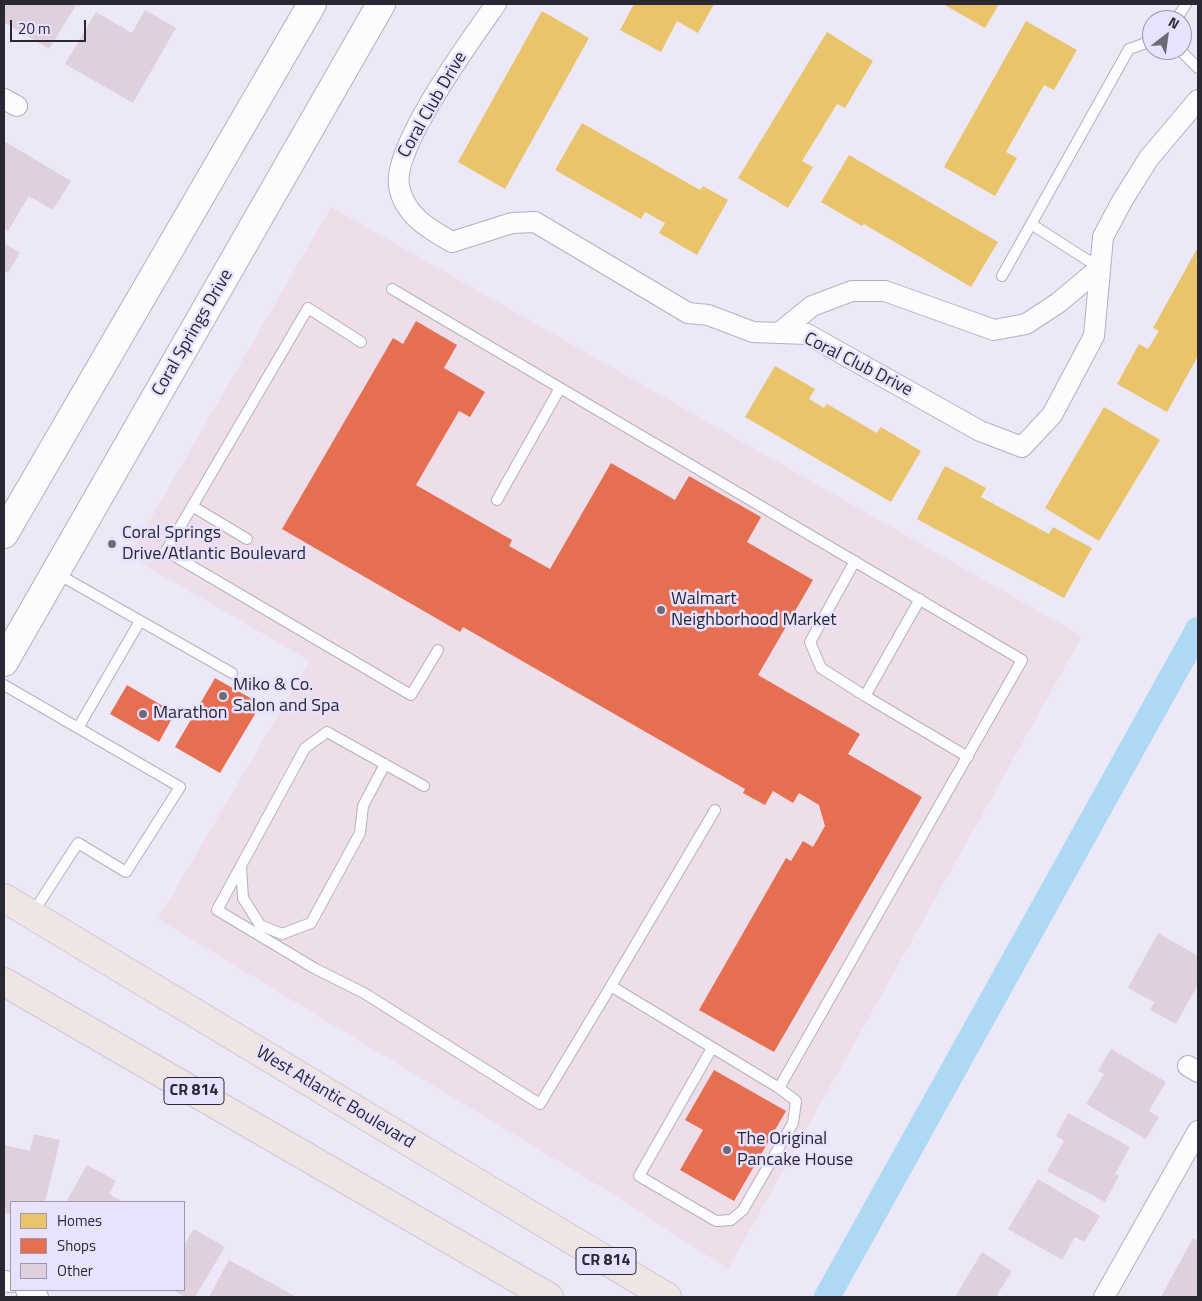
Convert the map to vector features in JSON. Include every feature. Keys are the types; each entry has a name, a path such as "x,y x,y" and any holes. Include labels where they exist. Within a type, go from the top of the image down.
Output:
{"main road":[{"path":"4,534 312,4"},
{"name":"Coral Springs Drive","path":"4,662 381,4"},
{"name":"West Atlantic Boulevard","path":"4,898 667,1297"},
{"name":"CR 814","path":"4,982 549,1297"}],"street":[{"name":"Coral Club Drive","path":"496,4 424,114 399,165 399,186 408,210 427,228 452,242 512,223 534,222 688,313 708,315 753,332 807,334 980,431 1022,447 1052,415 1094,336 1103,237 1122,201 1149,158 1198,100"},
{"path":"779,333 812,306 852,291 886,291 994,330 1026,324 1058,302 1100,268"},
{"path":"1104,1297 1198,1131"}],"lane":[{"path":"1002,276 1129,49 1142,44"},
{"path":"1031,224 1100,268"},
{"path":"392,289 1022,660 779,1088"},
{"path":"361,342 308,308 166,551 411,695 438,650"},
{"path":"497,500 560,388"},
{"path":"192,506 247,539"},
{"path":"855,561 810,642 820,668 968,756"},
{"path":"55,573 232,673"},
{"path":"865,696 920,599"},
{"path":"78,728 140,621"},
{"path":"4,685 180,787 126,872 78,843 31,915"},
{"path":"424,786 327,732 305,748 217,910 314,968 364,993 540,1104 716,810"},
{"path":"241,866 243,898 260,925 282,934 311,923 360,833 363,806 385,764"},
{"path":"612,986 779,1088 796,1101 794,1123 743,1210 731,1220 716,1222 638,1176 712,1048"}],"shaded area":[{"path":"331,207 1082,636 728,1269 619,1198 158,919 310,661 129,556"}],"building: Homes":[{"path":"634,4 714,4 698,33 677,21 661,52 620,30"},
{"path":"943,4 999,4 985,28"},
{"path":"542,11 589,38 505,189 458,162"},
{"path":"1026,21 1077,50 1054,90 1044,85 1006,152 1017,158 995,196 944,167"},
{"path":"827,32 873,61 845,108 837,104 802,161 813,167 788,208 738,178"},
{"path":"582,123 700,190 703,186 728,200 697,255 659,233 665,223 645,212 641,219 555,170"},
{"path":"849,155 998,242 971,287 864,224 862,226 821,202"},
{"path":"1198,247 1198,356 1167,412 1117,384 1139,344 1148,349 1159,331 1153,328"},
{"path":"775,366 815,389 809,399 824,408 827,404 877,433 881,427 921,451 891,502 745,417"},
{"path":"1104,407 1160,440 1099,541 1045,508"},
{"path":"945,466 986,488 981,497 1049,534 1053,527 1092,548 1064,598 917,519"}],"building: Shops":[{"path":"416,321 457,345 444,368 485,392 470,417 459,411 416,485 512,540 509,546 550,569 611,463 675,500 689,476 761,517 747,542 813,580 758,675 860,734 848,754 922,797 774,1052 699,1010 786,858 791,861 803,841 813,847 825,826 819,805 799,793 793,803 773,791 765,805 743,793 745,789 463,627 460,632 282,529 393,338 403,344"},
{"path":"215,678 261,704 220,773 175,747"},
{"path":"127,685 175,713 159,742 110,714"},
{"name":"The Original Pancake House","path":"714,1070 786,1111 734,1201 680,1170 703,1130 685,1120"}],"building: Other":[{"path":"4,4 77,4 49,49 4,22"},
{"path":"145,10 176,28 133,103 65,64 96,12 132,33"},
{"path":"4,141 71,181 53,210 29,196 8,231 4,228"},
{"path":"4,243 20,253 8,273 4,271"},
{"path":"1158,933 1198,956 1198,984 1176,1024 1150,1010 1154,1002 1128,988"},
{"path":"1111,1049 1166,1082 1149,1111 1159,1117 1146,1139 1086,1104 1104,1074 1098,1071"},
{"path":"1068,1113 1130,1147 1115,1174 1119,1176 1105,1202 1047,1171 1064,1141 1056,1136"},
{"path":"34,1134 60,1140 45,1201 10,1201 10,1214 4,1212 4,1145 30,1151"},
{"path":"87,1165 116,1181 109,1194 122,1201 67,1201"},
{"path":"1038,1179 1100,1216 1084,1242 1075,1237 1062,1260 1008,1229"},
{"path":"194,1229 225,1247 195,1297 185,1297 175,1291 185,1291 185,1243"},
{"path":"1193,1238 1198,1241 1198,1297 1161,1297"},
{"path":"982,1252 1012,1271 997,1295 1000,1297 955,1297"},
{"path":"229,1260 295,1296 209,1297"}],"waterway":[{"path":"827,1297 1198,630"}],"place":[{"name":"Coral Springs Drive/Atlantic Boulevard","path":"112,544"},
{"name":"Walmart Neighborhood Market","path":"661,610"},
{"name":"Miko & Co. Salon and Spa","path":"223,696"},
{"name":"Marathon","path":"143,714"},
{"name":"The Original Pancake House","path":"727,1150"}]}
